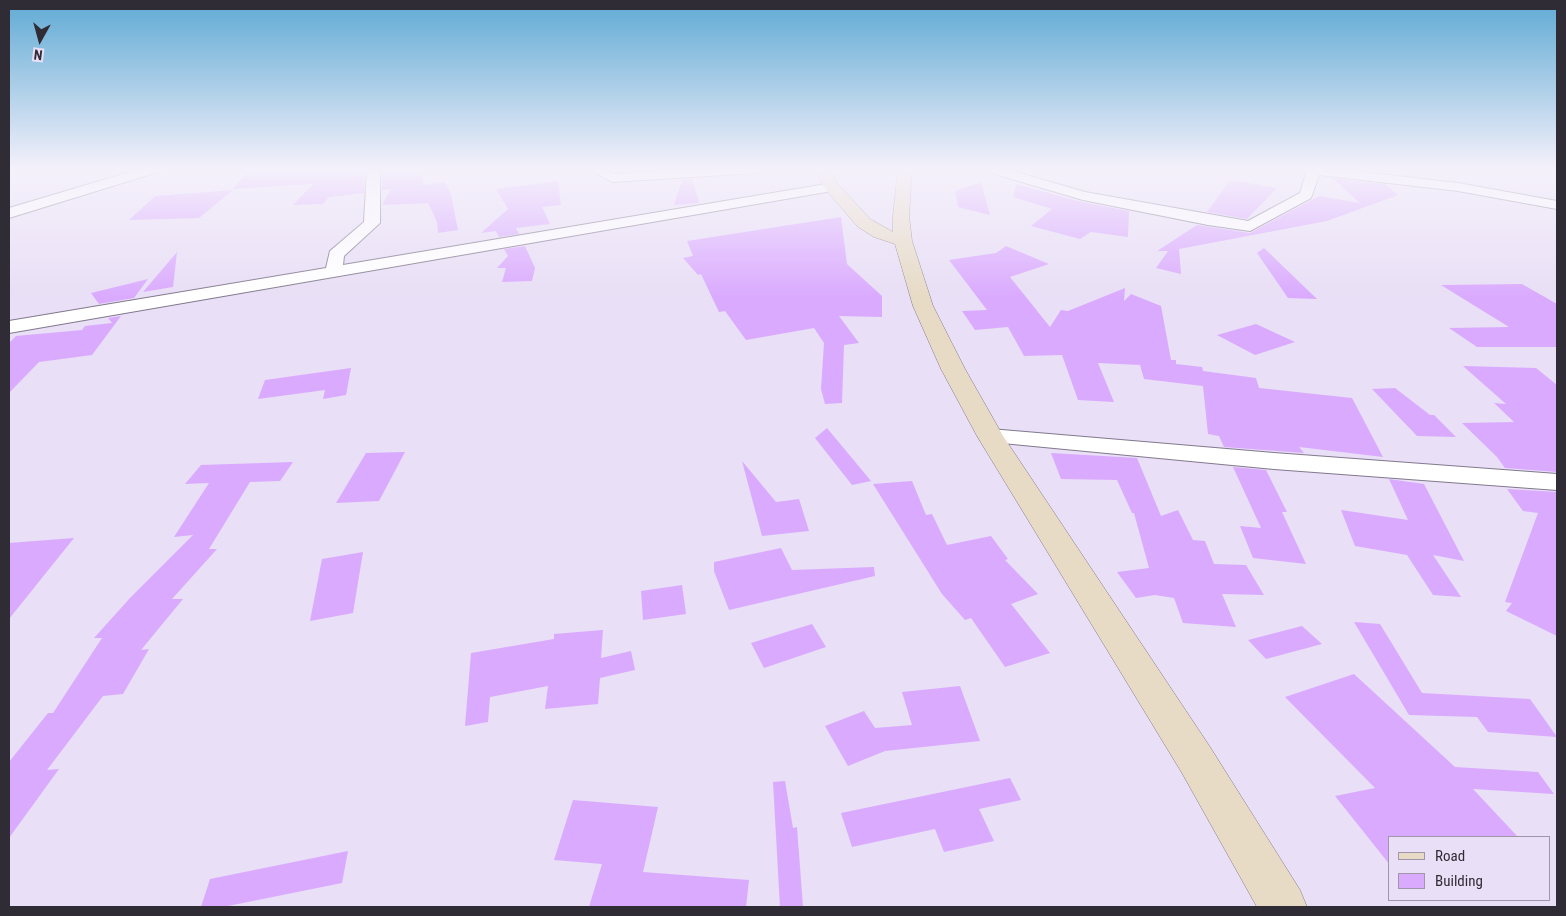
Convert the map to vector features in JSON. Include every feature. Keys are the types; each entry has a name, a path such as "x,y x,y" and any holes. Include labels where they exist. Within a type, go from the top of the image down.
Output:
{"main road":[{"path":"854,212 864,223 903,241"},
{"path":"902,212 903,241 923,306 953,369 990,436 1196,760 1283,907"}],"street":[{"path":"334,272 336,255 372,223 372,212"},
{"path":"9,327 687,212"},
{"path":"1171,212 1250,226 1276,212"},
{"path":"990,436 1274,461 1557,482"}],"building":[{"path":"138,212 207,212 199,218 129,220"},
{"path":"432,212 454,212 458,230 438,233 437,222"},
{"path":"505,212 544,212 550,224 516,228 519,234 499,237 496,231 481,233"},
{"path":"977,212 989,212 990,215"},
{"path":"1049,212 1129,212 1128,237 1091,232 1080,239 1031,226"},
{"path":"1207,212 1254,212 1247,219"},
{"path":"1290,212 1352,212 1327,221 1179,249 1181,274 1156,268 1168,251 1157,251 1197,225 1250,233"},
{"path":"841,217 847,264 882,296 882,317 839,316 859,343 844,345 842,403 825,404 821,389 824,343 814,328 746,340 725,311 719,312 701,274 698,275 683,258 693,256 687,241"},
{"path":"525,246 535,268 532,281 502,282 506,268 497,268 508,256 504,249"},
{"path":"1006,246 1049,264 1010,277 1050,327 1061,310 1068,311 1125,288 1124,301 1131,294 1161,306 1171,360 1176,360 1176,364 1202,367 1203,371 1256,378 1259,388 1352,398 1383,457 1299,447 1304,453 1224,447 1219,436 1208,434 1203,386 1144,379 1140,365 1098,363 1114,402 1078,400 1062,355 1024,356 1008,327 975,330 962,311 987,310 949,260 996,253"},
{"path":"1264,248 1317,299 1288,298 1257,253"},
{"path":"177,252 173,287 143,292"},
{"path":"148,279 134,298 99,304 91,293"},
{"path":"1522,284 1557,304 1557,347 1477,347 1449,328 1509,327 1441,285"},
{"path":"121,316 92,355 39,362 9,393 9,343 16,336 82,330 85,326 112,323 108,318"},
{"path":"1256,324 1295,342 1255,355 1217,335"},
{"path":"1463,366 1536,368 1557,385 1557,472 1505,468 1497,457 1462,423 1514,422 1494,403 1506,404"},
{"path":"351,368 346,395 323,399 325,390 258,399 265,380"},
{"path":"1395,388 1430,415 1434,415 1456,437 1417,436 1372,389"},
{"path":"827,428 871,481 852,485 815,438"},
{"path":"405,452 379,501 336,503 366,453"},
{"path":"1051,453 1137,458 1161,516 1178,510 1193,540 1205,541 1214,564 1246,565 1264,595 1222,594 1236,627 1183,623 1174,598 1155,595 1136,598 1117,572 1149,568 1134,513 1132,513 1117,480 1061,479"},
{"path":"742,461 776,502 799,499 809,531 762,536"},
{"path":"293,462 280,481 250,482 209,549 217,549 172,599 183,599 141,650 149,649 123,694 103,696 47,770 59,769 9,838 9,762 48,713 53,713 102,638 94,638 130,598 193,535 174,537 209,483 185,484 201,465"},
{"path":"1233,467 1266,470 1287,512 1282,512 1306,564 1253,558 1240,526 1261,528"},
{"path":"1389,479 1424,484 1464,561 1433,555 1461,597 1433,595 1407,555 1355,546 1341,510 1408,520"},
{"path":"912,481 926,515 932,514 947,545 991,536 1008,559 1005,560 1038,594 1011,604 1050,653 1005,667 971,618 965,620 942,594 873,484"},
{"path":"1507,489 1557,492 1557,636 1506,611 1512,603 1505,602 1538,513 1523,511"},
{"path":"74,538 9,619 9,543"},
{"path":"781,548 792,570 874,567 875,576 729,610 714,571 714,562"},
{"path":"363,552 353,613 310,621 322,559"},
{"path":"682,585 686,614 643,620 641,591"},
{"path":"1354,622 1380,624 1422,693 1530,699 1557,737 1488,732 1477,717 1409,715"},
{"path":"812,624 826,647 764,668 751,643"},
{"path":"1302,626 1322,644 1266,659 1248,640"},
{"path":"603,630 601,658 631,651 635,670 600,678 598,704 545,709 548,686 490,697 488,722 465,726 471,653 554,639 554,634"},
{"path":"1354,674 1455,767 1538,772 1554,794 1473,789 1517,836 1388,836 1388,862 1335,796 1375,788 1285,697"},
{"path":"960,686 980,741 885,751 848,766 825,726 864,711 875,728 912,725 902,692"},
{"path":"1010,778 1021,800 979,809 994,841 944,852 935,829 852,847 841,813"},
{"path":"785,781 793,828 797,827 803,907 780,907 773,782"},
{"path":"573,800 658,807 643,872 749,880 746,907 589,907 602,864 554,860"},
{"path":"348,851 342,883 223,907 201,907 210,879"}]}
